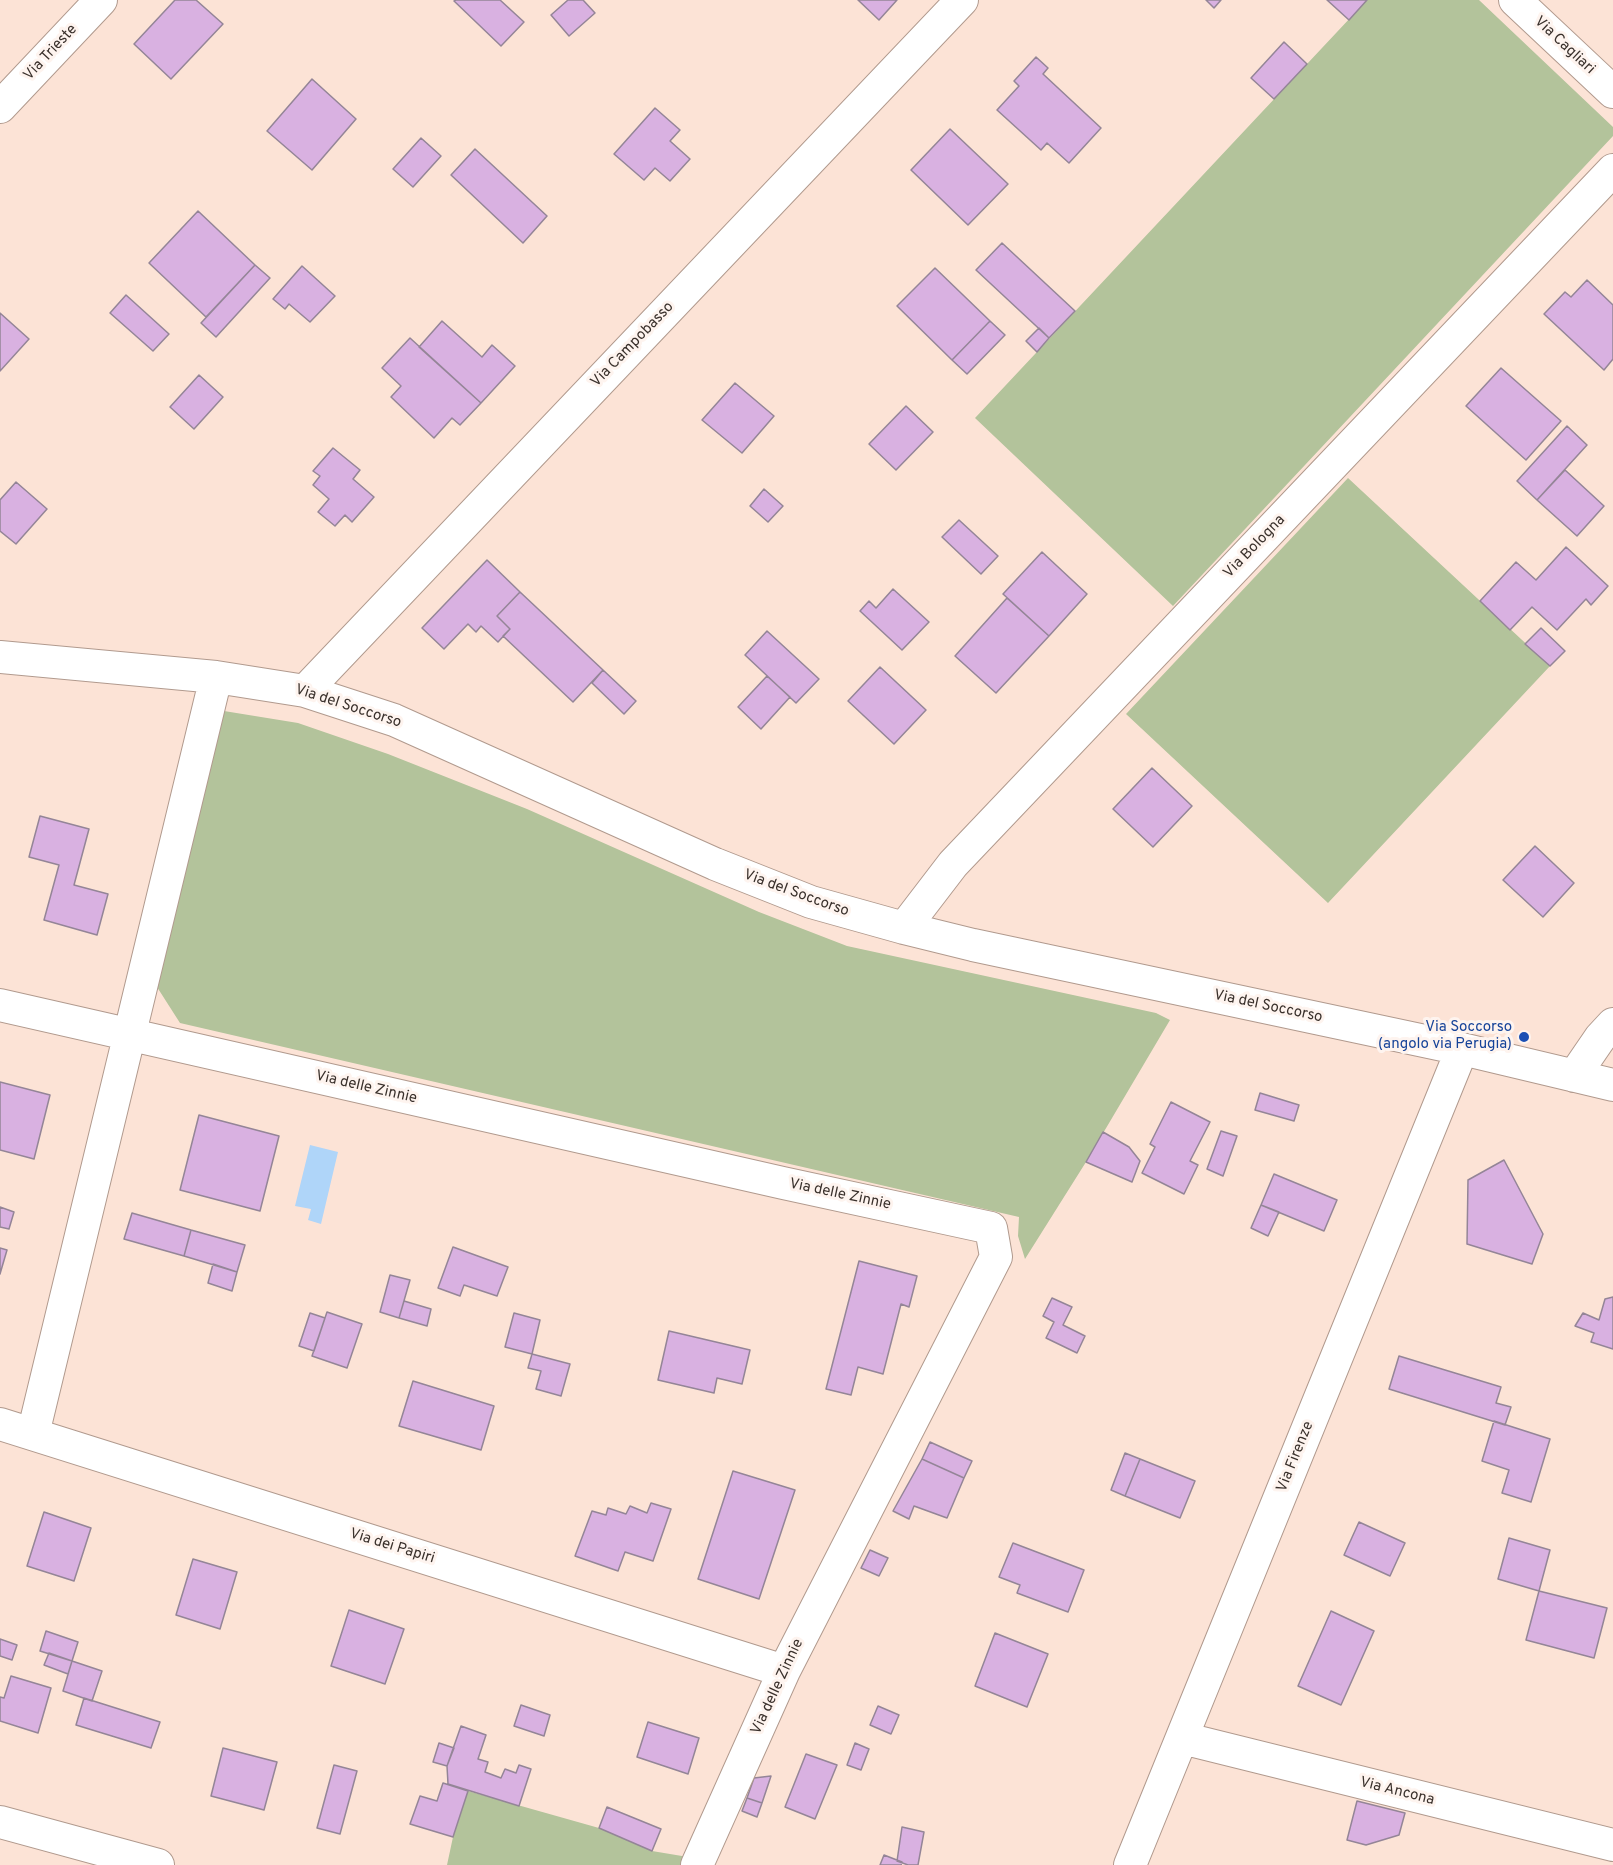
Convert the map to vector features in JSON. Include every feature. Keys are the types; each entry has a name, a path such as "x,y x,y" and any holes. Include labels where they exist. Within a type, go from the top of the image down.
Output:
{"street":[{"name":"Via Trieste","path":"0,107 101,0"},
{"name":"Via Campobasso","path":"305,691 962,0"},
{"name":"Via Cagliari","path":"1515,0 1613,92"},
{"name":"Via Bologna","path":"903,928 953,864 1613,171"},
{"name":"Via del Soccorso","path":"0,657 216,677 305,691 394,720 737,872 812,902 973,945 1462,1049 1613,1084"},
{"path":"33,1434 216,677"},
{"name":"Via delle Zinnie","path":"0,1005 991,1228 996,1257 784,1671 697,1865"},
{"path":"1574,1076 1600,1038 1613,1024"},
{"name":"Via Firenze","path":"1130,1865 1462,1049"},
{"name":"Via dei Papiri","path":"0,1424 784,1671"},
{"name":"Via Ancona","path":"1182,1738 1613,1845"},
{"path":"0,1822 158,1865"}],"green space":[{"path":"1367,0 1479,0 1613,127 1613,136 1173,606 975,418"},
{"path":"1348,478 1550,666 1328,903 1126,714"},
{"path":"224,711 298,723 388,754 527,809 759,912 847,946 1156,1013 1170,1020 1086,1162 1025,1259 1018,1236 1019,1217 180,1023 157,987"},
{"path":"468,1791 599,1828 652,1851 688,1857 685,1865 447,1865 453,1837"}],"water":[{"path":"310,1145 338,1152 321,1224 308,1220 311,1209 295,1206"}],"building":[{"path":"175,0 196,0 223,24 171,79 134,44"},
{"path":"500,0 524,22 501,46 454,1"},
{"path":"568,0 583,0 595,13 569,36 551,15"},
{"path":"858,0 897,0 879,20"},
{"path":"1206,0 1221,0 1214,8"},
{"path":"1327,0 1367,0 1349,20"},
{"path":"1284,42 1307,64 1274,99 1251,78"},
{"path":"1036,57 1048,68 1043,74 1101,128 1069,163 1047,143 1041,150 997,110 1019,86 1014,81"},
{"path":"312,79 356,119 312,170 267,131"},
{"path":"655,108 680,130 670,141 690,159 670,181 655,168 644,180 614,154"},
{"path":"950,129 1008,184 968,225 911,170"},
{"path":"421,138 441,156 413,187 393,169"},
{"path":"475,149 547,216 523,243 451,175"},
{"path":"198,211 255,265 206,317 149,263"},
{"path":"1002,243 1075,311 1049,338 976,270"},
{"path":"255,265 270,278 216,337 201,323"},
{"path":"302,266 335,296 310,322 289,304 285,309 273,299"},
{"path":"935,268 990,321 952,360 897,306"},
{"path":"1587,280 1613,305 1613,359 1604,370 1544,314 1565,292 1571,297"},
{"path":"126,295 169,334 153,351 110,313"},
{"path":"0,313 29,339 0,371"},
{"path":"442,321 482,357 492,345 515,366 481,403 419,347"},
{"path":"990,321 1005,335 967,374 952,360"},
{"path":"1039,328 1049,338 1037,352 1026,341"},
{"path":"410,338 481,403 460,425 452,418 434,438 391,397 401,386 382,368"},
{"path":"1501,368 1561,421 1526,460 1466,406"},
{"path":"199,375 223,397 194,429 170,407"},
{"path":"735,383 774,416 742,453 702,420"},
{"path":"906,406 933,432 896,470 869,444"},
{"path":"1567,426 1587,445 1537,500 1517,481"},
{"path":"333,448 360,470 353,479 374,497 352,522 345,515 335,526 318,512 329,499 313,485 320,476 313,471"},
{"path":"1565,470 1604,506 1577,536 1537,500"},
{"path":"16,482 47,509 16,544 0,531 0,500"},
{"path":"764,489 783,506 768,522 750,506"},
{"path":"959,520 998,556 981,574 942,537"},
{"path":"1566,547 1608,586 1591,605 1586,599 1557,630 1532,607 1510,630 1480,601 1516,562 1536,580"},
{"path":"1042,552 1087,594 1049,636 1003,594"},
{"path":"487,560 520,592 497,616 510,629 498,642 481,626 476,632 468,624 444,649 422,628"},
{"path":"893,589 929,622 902,650 860,611 869,601 876,608"},
{"path":"520,592 603,670 573,702 503,636 510,629 497,616"},
{"path":"1007,598 1049,636 996,693 955,656"},
{"path":"1541,628 1565,651 1550,666 1525,644"},
{"path":"767,631 819,679 796,703 745,655"},
{"path":"880,667 926,710 894,744 848,701"},
{"path":"603,670 636,701 624,714 592,683"},
{"path":"767,676 790,697 761,729 738,707"},
{"path":"1152,768 1192,806 1153,847 1113,809"},
{"path":"40,816 89,829 74,885 108,894 97,935 44,920 59,865 29,857"},
{"path":"1535,846 1574,883 1543,917 1503,880"},
{"path":"0,1082 50,1095 34,1159 0,1150"},
{"path":"1260,1093 1299,1105 1294,1121 1255,1110"},
{"path":"1171,1102 1210,1122 1190,1161 1198,1165 1184,1194 1142,1173 1155,1147 1150,1144"},
{"path":"199,1115 279,1136 260,1211 180,1190"},
{"path":"1221,1131 1237,1136 1223,1176 1207,1169"},
{"path":"1103,1132 1129,1147 1140,1161 1132,1182 1086,1162"},
{"path":"1504,1160 1543,1234 1532,1264 1467,1244 1468,1180"},
{"path":"1274,1174 1337,1200 1324,1231 1261,1205"},
{"path":"1261,1205 1279,1212 1268,1236 1251,1228"},
{"path":"0,1207 14,1212 9,1229 0,1227"},
{"path":"132,1213 191,1230 184,1256 124,1239"},
{"path":"191,1230 245,1245 237,1272 184,1256"},
{"path":"453,1247 508,1267 497,1296 464,1285 460,1296 438,1288"},
{"path":"0,1248 7,1250 0,1274"},
{"path":"859,1261 917,1276 909,1307 901,1304 883,1374 858,1367 851,1395 826,1389"},
{"path":"213,1264 237,1272 232,1291 208,1283"},
{"path":"390,1275 410,1280 399,1318 380,1312"},
{"path":"1613,1297 1613,1349 1591,1342 1594,1333 1575,1326 1583,1313 1599,1320 1605,1299"},
{"path":"1052,1298 1072,1307 1063,1325 1085,1336 1077,1353 1046,1338 1054,1322 1043,1316"},
{"path":"404,1301 431,1309 427,1326 399,1318"},
{"path":"327,1312 362,1324 347,1368 312,1356"},
{"path":"310,1313 325,1318 314,1351 299,1346"},
{"path":"514,1313 540,1320 532,1354 505,1347"},
{"path":"669,1331 750,1350 742,1384 717,1378 714,1393 658,1380"},
{"path":"532,1354 570,1364 561,1396 536,1389 541,1371 528,1368"},
{"path":"1399,1356 1501,1387 1496,1403 1511,1407 1505,1425 1389,1389"},
{"path":"413,1381 494,1406 481,1450 399,1426"},
{"path":"1494,1421 1550,1439 1531,1502 1502,1493 1509,1470 1482,1461"},
{"path":"930,1442 972,1461 964,1478 922,1459"},
{"path":"1125,1453 1140,1459 1125,1496 1111,1490"},
{"path":"922,1459 964,1478 947,1518 914,1506 909,1519 893,1511"},
{"path":"1140,1459 1195,1481 1180,1518 1125,1496"},
{"path":"733,1471 795,1490 759,1599 698,1579"},
{"path":"651,1503 671,1509 653,1561 625,1552 618,1571 575,1556 592,1511 606,1515 608,1508 626,1514 630,1506 647,1513"},
{"path":"44,1512 91,1528 74,1581 27,1566"},
{"path":"1359,1522 1405,1543 1390,1576 1344,1555"},
{"path":"1509,1538 1550,1550 1539,1591 1498,1579"},
{"path":"1013,1543 1084,1570 1068,1612 1017,1593 1020,1585 999,1577"},
{"path":"870,1550 888,1558 879,1576 861,1568"},
{"path":"193,1559 237,1572 220,1629 176,1615"},
{"path":"1539,1591 1607,1608 1594,1658 1526,1640"},
{"path":"349,1610 404,1629 385,1684 331,1666"},
{"path":"1331,1611 1374,1631 1341,1705 1298,1686"},
{"path":"46,1631 78,1642 72,1661 40,1651"},
{"path":"995,1633 1048,1654 1027,1707 975,1686"},
{"path":"0,1639 17,1645 12,1660 0,1656"},
{"path":"49,1653 72,1661 68,1674 44,1665"},
{"path":"72,1661 102,1671 92,1701 63,1691"},
{"path":"11,1676 51,1688 38,1733 0,1721 0,1697 4,1698"},
{"path":"84,1698 160,1722 151,1748 76,1725"},
{"path":"521,1705 550,1715 544,1736 514,1726"},
{"path":"878,1706 899,1715 891,1734 870,1725"},
{"path":"648,1722 699,1738 688,1774 637,1757"},
{"path":"461,1726 486,1735 478,1759 488,1762 485,1772 501,1778 505,1769 516,1773 519,1765 531,1769 519,1806 448,1784 447,1766"},
{"path":"439,1743 454,1748 447,1766 433,1762"},
{"path":"855,1743 869,1749 861,1770 847,1765"},
{"path":"223,1748 277,1762 264,1810 211,1796"},
{"path":"806,1754 837,1765 815,1819 785,1807"},
{"path":"334,1765 357,1771 340,1834 317,1828"},
{"path":"771,1776 762,1803 747,1798 754,1778"},
{"path":"443,1783 468,1791 453,1837 410,1824 420,1796 437,1801"},
{"path":"747,1798 762,1803 757,1817 742,1811"},
{"path":"1357,1801 1405,1813 1399,1835 1366,1845 1347,1840"},
{"path":"607,1807 661,1829 652,1851 599,1828"},
{"path":"902,1827 924,1832 918,1865 908,1865 897,1861"},
{"path":"884,1855 902,1862 901,1865 880,1865"}],"place":[{"name":"Via Soccorso (angolo via Perugia)","path":"1524,1037"}]}
